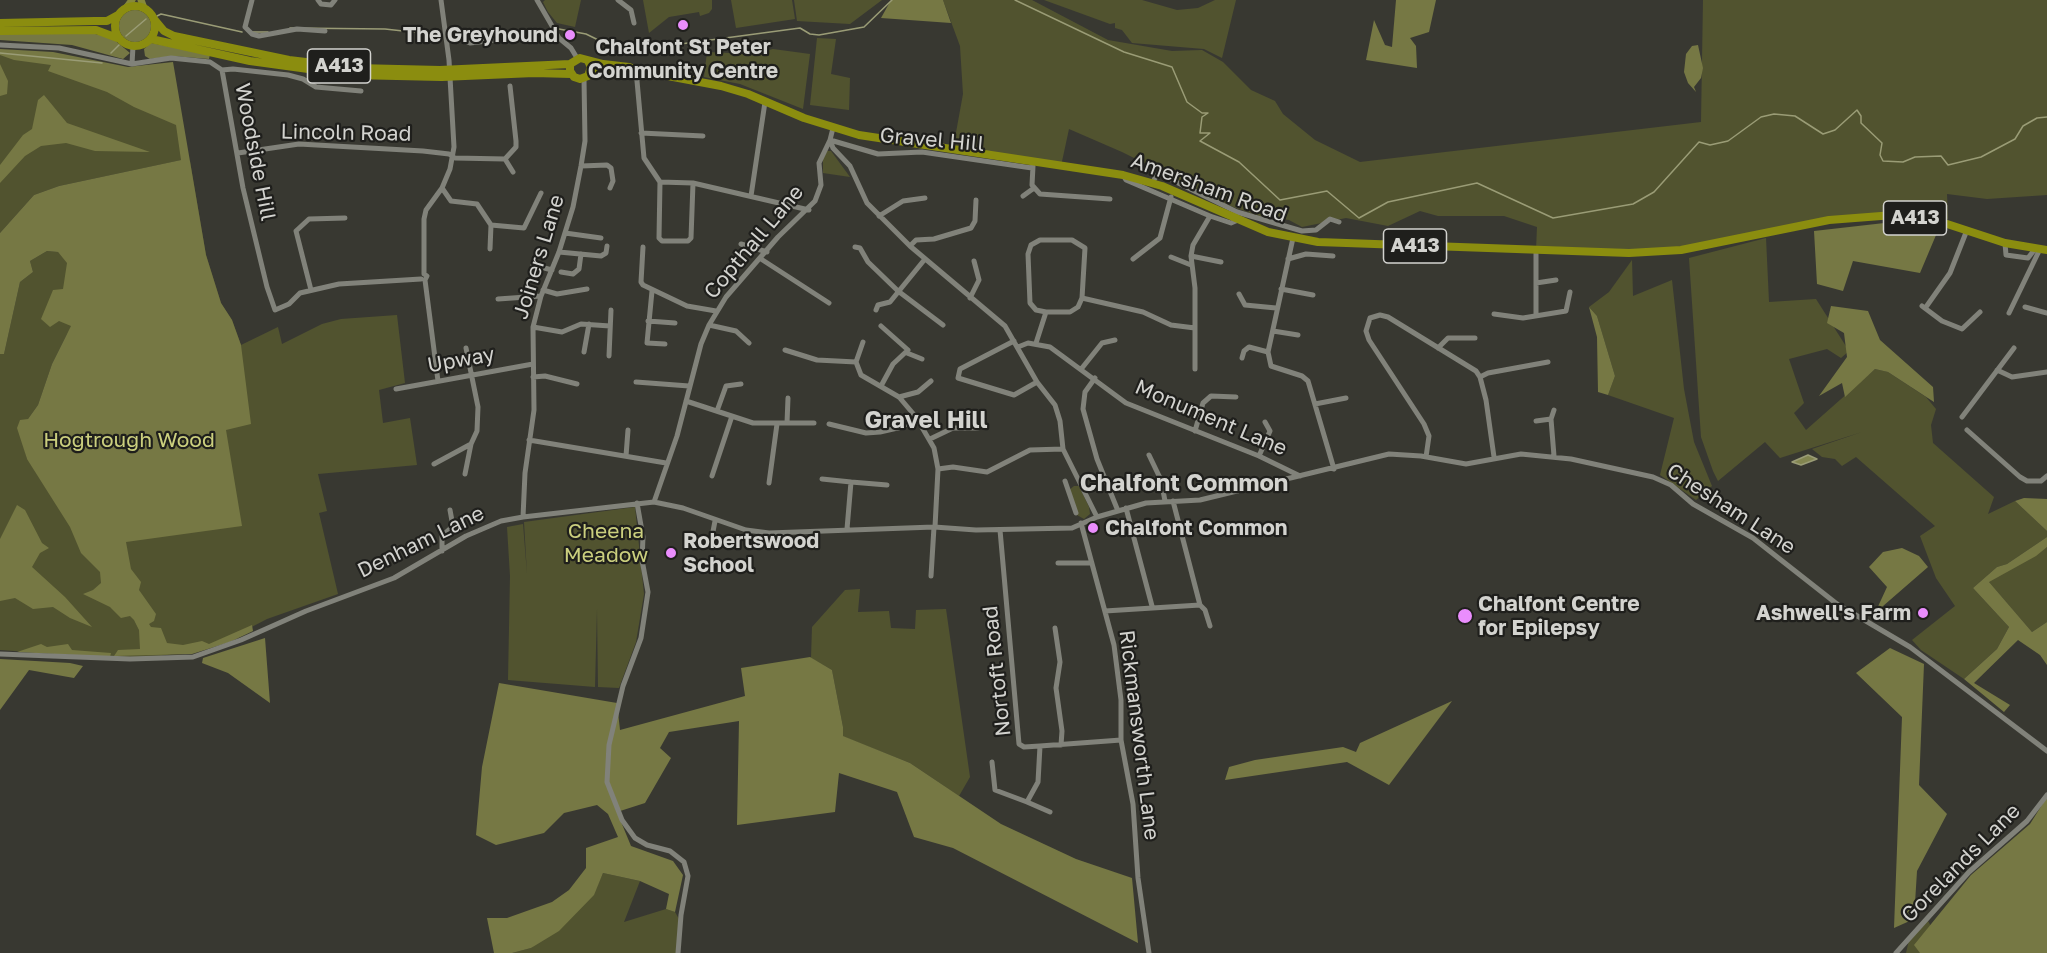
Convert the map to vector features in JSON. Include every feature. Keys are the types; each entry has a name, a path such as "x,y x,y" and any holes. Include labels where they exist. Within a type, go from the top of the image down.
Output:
{"highway":[{"path":"0,23 107,21 126,8 143,4 154,19 154,33 150,39 146,43 133,46 96,30 0,31"},
{"path":"118,15 115,25 120,39"},
{"name":"A413","path":"154,19 164,31 174,36 289,60 356,68 440,70 588,61"},
{"name":"A413","path":"150,39 250,61 352,75 442,77 534,73 571,74 577,79 587,76"},
{"path":"571,74 574,61"},
{"path":"587,76 588,61"},
{"name":"Amersham Road","path":"588,61 736,89 833,128 859,135 1033,165 1123,175 1152,183 1238,220 1293,238 1318,242 1629,253 1681,250 1829,220 1893,215 1938,221 1967,231"},
{"name":"Amersham Road","path":"587,76 636,70"},
{"name":"A413","path":"1967,231 2005,243 2041,249"}],"main road":[{"path":"126,8 132,0"}],"street":[{"path":"252,0 245,27 252,34 259,36 297,29 325,31"},
{"path":"318,0 321,4 331,4 335,0"},
{"path":"438,381 423,277 426,210 442,188 452,156 449,60 441,0"},
{"path":"537,0 560,38 571,48 574,61"},
{"path":"618,0 631,10 634,23"},
{"path":"445,33 470,43 496,40"},
{"path":"0,45 60,48 132,64 133,46"},
{"name":"Woodside Hill","path":"132,64 171,58 210,62 222,70 243,188 275,310 289,304 300,294 312,290"},
{"path":"222,70 233,69 288,75 316,87 361,92"},
{"path":"636,70 644,158 660,182 659,238 671,241 688,241 691,238 693,183"},
{"name":"Joiners Lane","path":"523,517 529,440 534,410 533,327 542,293 565,233 581,166 585,141 587,76"},
{"path":"510,86 516,147 505,159 513,172"},
{"path":"751,196 765,102"},
{"path":"833,128 830,140 833,148 850,166 866,192 867,203 910,246 970,298 993,314 1016,344 1037,382 1055,405 1060,421 1063,449 1097,517 1081,523"},
{"path":"640,133 703,136"},
{"name":"Gravel Hill","path":"830,140 878,154 924,152 1033,165"},
{"name":"Copthall Lane","path":"654,502 709,325 716,311 778,237 809,210 821,185 819,163 830,140"},
{"name":"Lincoln Road","path":"238,153 298,144 423,151 455,158 505,159"},
{"path":"581,166 607,165 611,168 613,181 610,188"},
{"path":"1033,165 1034,189 1040,194 1110,199"},
{"path":"1123,175 1126,180 1210,216 1231,224 1238,220"},
{"path":"1152,183 1159,175 1237,212 1302,231 1316,230 1330,219 1339,222"},
{"path":"660,182 693,183 809,210"},
{"path":"442,188 451,201 477,204 490,225 490,249"},
{"path":"1023,196 1034,189"},
{"path":"490,225 524,228 541,193"},
{"path":"879,216 903,201 925,198"},
{"path":"1133,259 1160,238 1171,198"},
{"path":"910,246 916,240 934,239 971,228 975,221 976,200"},
{"path":"1195,369 1195,288 1191,256 1193,245 1210,216"},
{"path":"345,218 309,219 296,231 312,290 339,284 423,277"},
{"path":"1967,231 1950,273 1924,307 1942,321 1962,329 1980,312"},
{"path":"565,233 601,238"},
{"path":"1293,238 1268,352 1271,366 1302,376 1308,381 1334,469"},
{"path":"1040,240 1072,240 1085,248 1082,298 1078,307 1070,312 1036,310 1030,303 1028,254 1031,245 1040,240"},
{"path":"741,244 767,252"},
{"path":"559,252 601,256 606,253 607,246"},
{"path":"643,247 641,282 652,291 687,306 716,311"},
{"path":"855,247 860,248 868,262 898,291 943,325"},
{"path":"2009,313 2041,249"},
{"path":"1536,250 1536,316"},
{"path":"1288,259 1306,254 1333,256"},
{"path":"561,272 573,274 579,269 581,255"},
{"path":"1191,256 1221,262"},
{"path":"1171,257 1191,265"},
{"path":"876,310 878,305 890,302 925,259"},
{"path":"761,260 829,303"},
{"path":"970,298 979,280 974,261"},
{"path":"534,265 552,270"},
{"path":"1536,283 1556,280"},
{"path":"498,299 587,289"},
{"path":"1281,289 1313,295"},
{"path":"652,291 645,343 665,344"},
{"path":"1494,314 1536,316 1566,311 1570,292"},
{"path":"1239,294 1245,305 1276,308"},
{"path":"1082,298 1143,312 1171,325 1195,328"},
{"path":"2025,307 2047,313"},
{"path":"609,356 611,310"},
{"path":"1037,382 1014,395 958,378 960,369 1016,344 1036,343 1046,312"},
{"path":"1425,456 1429,436 1424,424 1385,367 1366,331 1370,318 1380,315 1438,348 1480,376 1494,457"},
{"path":"648,321 675,323"},
{"path":"533,327 562,332 581,324 610,326"},
{"path":"585,352 589,324"},
{"path":"709,325 736,331 748,343"},
{"path":"881,326 907,347 907,353"},
{"path":"1273,331 1298,335"},
{"path":"1438,348 1448,338 1475,338"},
{"path":"1082,368 1102,343 1115,340"},
{"path":"863,342 856,362 861,375 899,397 916,417 930,439 938,468 931,576"},
{"name":"Monument Lane","path":"1036,343 1050,347 1082,368 1126,403 1259,456 1300,476"},
{"path":"1242,358 1244,351 1250,347 1268,352"},
{"path":"465,474 471,444 477,431 478,407 466,348"},
{"path":"1964,416 1997,370 2004,356 2014,348"},
{"path":"785,351 817,360 856,362"},
{"path":"907,353 922,358"},
{"path":"881,386 893,364 907,353"},
{"path":"1480,376 1548,362"},
{"name":"Upway","path":"396,389 533,364"},
{"path":"1997,370 2012,377 2047,372"},
{"path":"533,377 545,376 578,384"},
{"path":"1095,378 1085,392 1083,409 1097,459 1118,510"},
{"path":"899,397 918,392 931,381"},
{"path":"636,382 689,386"},
{"path":"717,411 726,386 741,384"},
{"path":"1195,431 1203,403 1211,396 1236,397"},
{"path":"787,423 788,398"},
{"path":"1315,404 1346,398"},
{"path":"686,401 753,423 814,423"},
{"path":"1554,410 1551,419 1554,456"},
{"path":"712,476 732,416"},
{"path":"829,424 866,433 880,432 902,427 916,417"},
{"path":"1536,421 1551,419"},
{"path":"1259,456 1270,431 1265,422"},
{"path":"769,483 777,424"},
{"path":"930,439 953,428 978,428"},
{"path":"626,456 628,430"},
{"path":"1966,430 1981,439 2027,481 2041,481 2047,476"},
{"path":"529,440 666,463"},
{"path":"435,464 471,444"},
{"path":"938,468 953,467 987,471 1030,450 1063,449"},
{"name":"Chesham Lane","path":"1097,517 1126,508 1166,501 1200,500 1389,454 1425,456 1466,464 1494,457 1521,454 1554,456 1653,477 1671,485 1693,504 1753,538 1838,604 1910,647 2047,751"},
{"path":"1149,455 1161,480 1166,501"},
{"path":"822,478 887,485"},
{"path":"847,529 851,482"},
{"path":"1076,513 1066,484 1081,482"},
{"path":"1173,501 1200,605 1205,610 1210,626"},
{"name":"Denham Lane","path":"0,654 130,659 193,657 394,578 466,536 501,521 637,503 654,502 683,508 746,530 770,533 934,527 1000,530 1072,528 1081,523"},
{"path":"637,503 644,537 642,560 648,592 641,638 623,686 609,745 607,782 622,820 635,838 670,851 684,862 688,876 681,915 678,953"},
{"path":"1126,508 1152,606"},
{"path":"442,551 442,536 452,525 453,518 450,510"},
{"path":"711,542 715,520"},
{"name":"Rickmansworth Lane","path":"1081,523 1114,645 1121,700 1121,740 1133,804 1138,878 1149,953"},
{"name":"Nortoft Road","path":"1000,530 1019,744 1024,747 1121,740"},
{"path":"1058,563 1091,563"},
{"path":"1105,611 1152,606 1200,605"},
{"path":"1055,628 1060,662 1056,688 1062,731 1061,745"},
{"path":"1027,802 1039,776 1040,746"},
{"path":"992,762 995,790 1050,812"},
{"name":"Gorelands Lane","path":"1896,953 1969,872 2028,821 2047,795"}],"green space":[{"path":"545,0 581,0 575,27 557,23 548,12 543,2"},
{"path":"643,0 712,0 712,9 709,13 700,16 699,12 669,17 649,33"},
{"path":"731,0 792,0 795,19 736,28"},
{"path":"794,0 882,0 850,24 797,21"},
{"path":"891,0 943,0 951,23 881,18"},
{"path":"943,0 1032,0 1108,40 1172,51 1202,50 1223,62 1251,90 1275,101 1283,114 1315,140 1360,162 1701,122 1703,0 2047,0 2047,195 1987,199 1947,194 1948,219 1894,215 1822,222 1681,250 1536,250 1537,227 1504,216 1438,216 1420,211 1388,226 1346,218 1302,227 1289,220 1259,216 1233,207 1122,152 1069,129 1061,166 953,149 963,94 960,46"},
{"path":"1044,0 1142,0 1177,10 1198,8 1215,0 1236,0 1222,58 1204,49 1132,43 1122,30 1115,28 1115,23 1110,24"},
{"path":"1396,0 1436,0 1429,32 1410,38 1416,46 1417,68 1366,60 1374,20 1385,45 1392,47"},
{"path":"135,10 146,15 151,26 146,37 135,42 124,37 119,26 124,15"},
{"path":"0,33 91,33 112,38 130,53 123,59 72,45 0,40"},
{"path":"817,38 836,39 831,74 850,78 849,110 810,105"},
{"path":"151,43 210,54 209,59 173,56 150,59 145,56 144,49"},
{"path":"1698,45 1703,68 1701,78 1694,87 1696,92 1688,83 1684,72 1686,54 1692,46"},
{"name":"Hogtrough Wood","path":"0,49 53,52 128,67 173,62 206,255 221,303 232,320 241,345 251,424 226,430 242,526 126,542 131,569 141,582 139,590 156,614 154,621 149,624 151,627 161,628 167,643 183,645 202,641 209,644 252,625 253,631 230,642 192,654 114,656 118,650 140,649 139,630 134,620 130,616 121,618 110,607 83,594 93,590 101,583 100,572 81,553 70,527 27,459 17,428 20,420 28,419 38,405 52,364 71,326 59,321 50,327 41,319 53,290 63,289 67,263 58,252 47,251 30,261 33,272 20,282 4,354 0,354 0,233 34,195 59,186 181,160 176,125 134,107 107,92 48,71 51,65 14,60 0,55"},
{"path":"773,49 810,54 803,109 740,84 704,77 707,52 752,54"},
{"path":"0,52 173,78 186,159 59,186 34,195 0,233"},
{"path":"0,64 8,81 7,94 0,96"},
{"path":"44,95 67,123 150,152 95,151 66,143 41,146 25,156 0,183 0,165 23,135 32,129 38,100"},
{"path":"827,151 831,151 850,177 823,173 823,159"},
{"path":"190,161 206,255 221,303 232,320 241,345 278,327 282,344 322,324 341,319 397,315 405,383 379,390 383,423 410,418 417,465 318,474 327,511 319,513 338,594 267,619 217,645 141,660 0,650 0,354 4,354 20,282 33,272 30,261 47,251 58,252 68,263 59,321 81,187","holes":["68,332 27,459 23,444 28,419 38,405 52,364"]},
{"path":"1902,221 1939,228 1920,273 1853,261 1843,291 1817,284 1814,231"},
{"path":"1766,238 1769,302 1816,299 1849,351 1841,358 1827,349 1789,359 1804,403 1794,413 1806,430 1875,369 1888,372 1926,397 1936,409 1931,425 1933,443 1994,497 1988,514 2015,501 2047,531 2047,537 2007,564 1997,567 1973,588 2009,627 1997,649 1964,679 1921,650 1912,640 1955,606 1936,578 1920,536 1935,526 1856,457 1842,466 1835,459 1822,457 1812,449 1862,432 1780,458 1765,442 1718,481 1713,471 1701,437 1689,258"},
{"path":"1632,260 1633,296 1672,280 1684,389 1694,442 1712,486 1696,500 1660,475 1674,418 1608,395 1615,376 1597,316 1589,307 1609,292"},
{"path":"1831,306 1868,311 1880,340 1933,387 1934,402 1888,372 1875,369 1845,397 1842,383 1819,396 1847,357 1844,333 1827,323"},
{"path":"1589,307 1597,316 1615,376 1608,395 1598,392 1597,337"},
{"path":"1074,486 1079,486 1089,507 1090,514 1084,519 1077,515 1069,490"},
{"path":"2024,498 2047,499 2047,531 2015,501"},
{"path":"17,505 25,510 42,543 49,548 40,553 32,567 65,597 92,627 70,618 53,607 33,609 15,598 0,601 0,539"},
{"name":"Cheena Meadow","path":"635,507 644,594 636,642 619,688 598,687 597,609 595,687 508,680 510,576 507,527 523,524 527,574 524,522"},
{"path":"2047,537 2047,547 2036,556 1989,582 2032,632 2047,622 2047,665 2040,655 2018,640 1974,683 2010,705 2004,712 1964,679 1997,649 2009,627 1973,588 1997,567 2007,564"},
{"path":"2047,547 2047,622 2032,632 1988,581"},
{"path":"1902,548 1919,556 1928,567 1875,613 1887,587 1869,567 1883,552"},
{"path":"860,589 858,612 889,611 891,628 915,629 916,610 946,609 970,777 959,796 910,763 842,736 843,727 832,670 811,658 812,627 845,590"},
{"path":"265,638 270,703 228,673 202,663 203,658"},
{"path":"41,644 47,647 68,644 72,650 111,653 110,657 17,652"},
{"path":"1890,648 1924,664 1919,785 1947,814 1917,871 1914,919 1894,928 1902,717 1856,673"},
{"path":"810,657 832,670 843,736 910,763 1001,824 1076,859 1132,878 1138,943 953,848 914,837 897,792 839,773 835,812 737,825 739,721 669,732 660,748 671,758 645,803 617,812 631,846 673,861 683,875 675,912 666,909 669,894 640,881 603,873 594,895 559,931 531,948 512,953 494,953 487,918 507,918 552,902 569,890 586,868 586,848 618,837 608,814 597,805 564,813 544,833 496,845 476,835 482,767 499,683 617,703 620,730 745,696 741,668"},
{"path":"0,659 70,663 83,666 74,678 29,670 0,710"},
{"path":"1452,701 1389,785 1347,762 1225,780 1229,767 1255,760 1343,747 1356,752 1360,743"},
{"path":"2047,797 2047,953 1920,953 1914,945 1971,875 2030,824"},
{"path":"603,873 640,881 624,922 666,909 675,912 679,919 678,953 512,953 531,948 593,895"},
{"path":"1927,919 1945,953 1906,953 1909,940"}],"shaded area":[{"path":"1808,455 1817,459 1801,465 1792,462"}],"waterway":[{"path":"559,29 586,34 625,53 640,53 673,45 800,28 810,34 819,35 864,27 892,0"},
{"path":"1015,0 1124,52 1172,67 1187,102 1202,113 1208,113 1202,117 1200,133 1210,133 1200,141 1239,162 1280,200 1327,191 1359,218 1388,202 1477,183 1553,218 1633,204 1654,192 1699,142 1710,145 1728,141 1761,117 1774,114 1795,116 1823,134 1835,130 1857,110 1861,116 1861,123 1882,143 1880,155 1883,161 1903,162 1915,157 1941,156 1948,165 1981,157 2015,139 2023,126 2037,118 2047,117"},
{"path":"157,16 161,14 242,32"},
{"path":"126,36 146,19"},
{"path":"290,28 385,29 430,34"},
{"path":"252,32 268,32"},
{"path":"111,53 119,45"},
{"path":"0,53 102,63"}],"place":[{"name":"Chalfont St Peter Community Centre","path":"683,25"},
{"name":"The Greyhound","path":"570,35"},
{"name":"Chalfont Common","path":"1093,528"},
{"name":"Robertswood School","path":"671,553"},
{"name":"Ashwell's Farm","path":"1923,613"},
{"name":"Chalfont Centre for Epilepsy","path":"1465,616"}],"district":[{"name":"Gravel Hill","path":"926,420"},
{"name":"Chalfont Common","path":"1184,483"}]}
